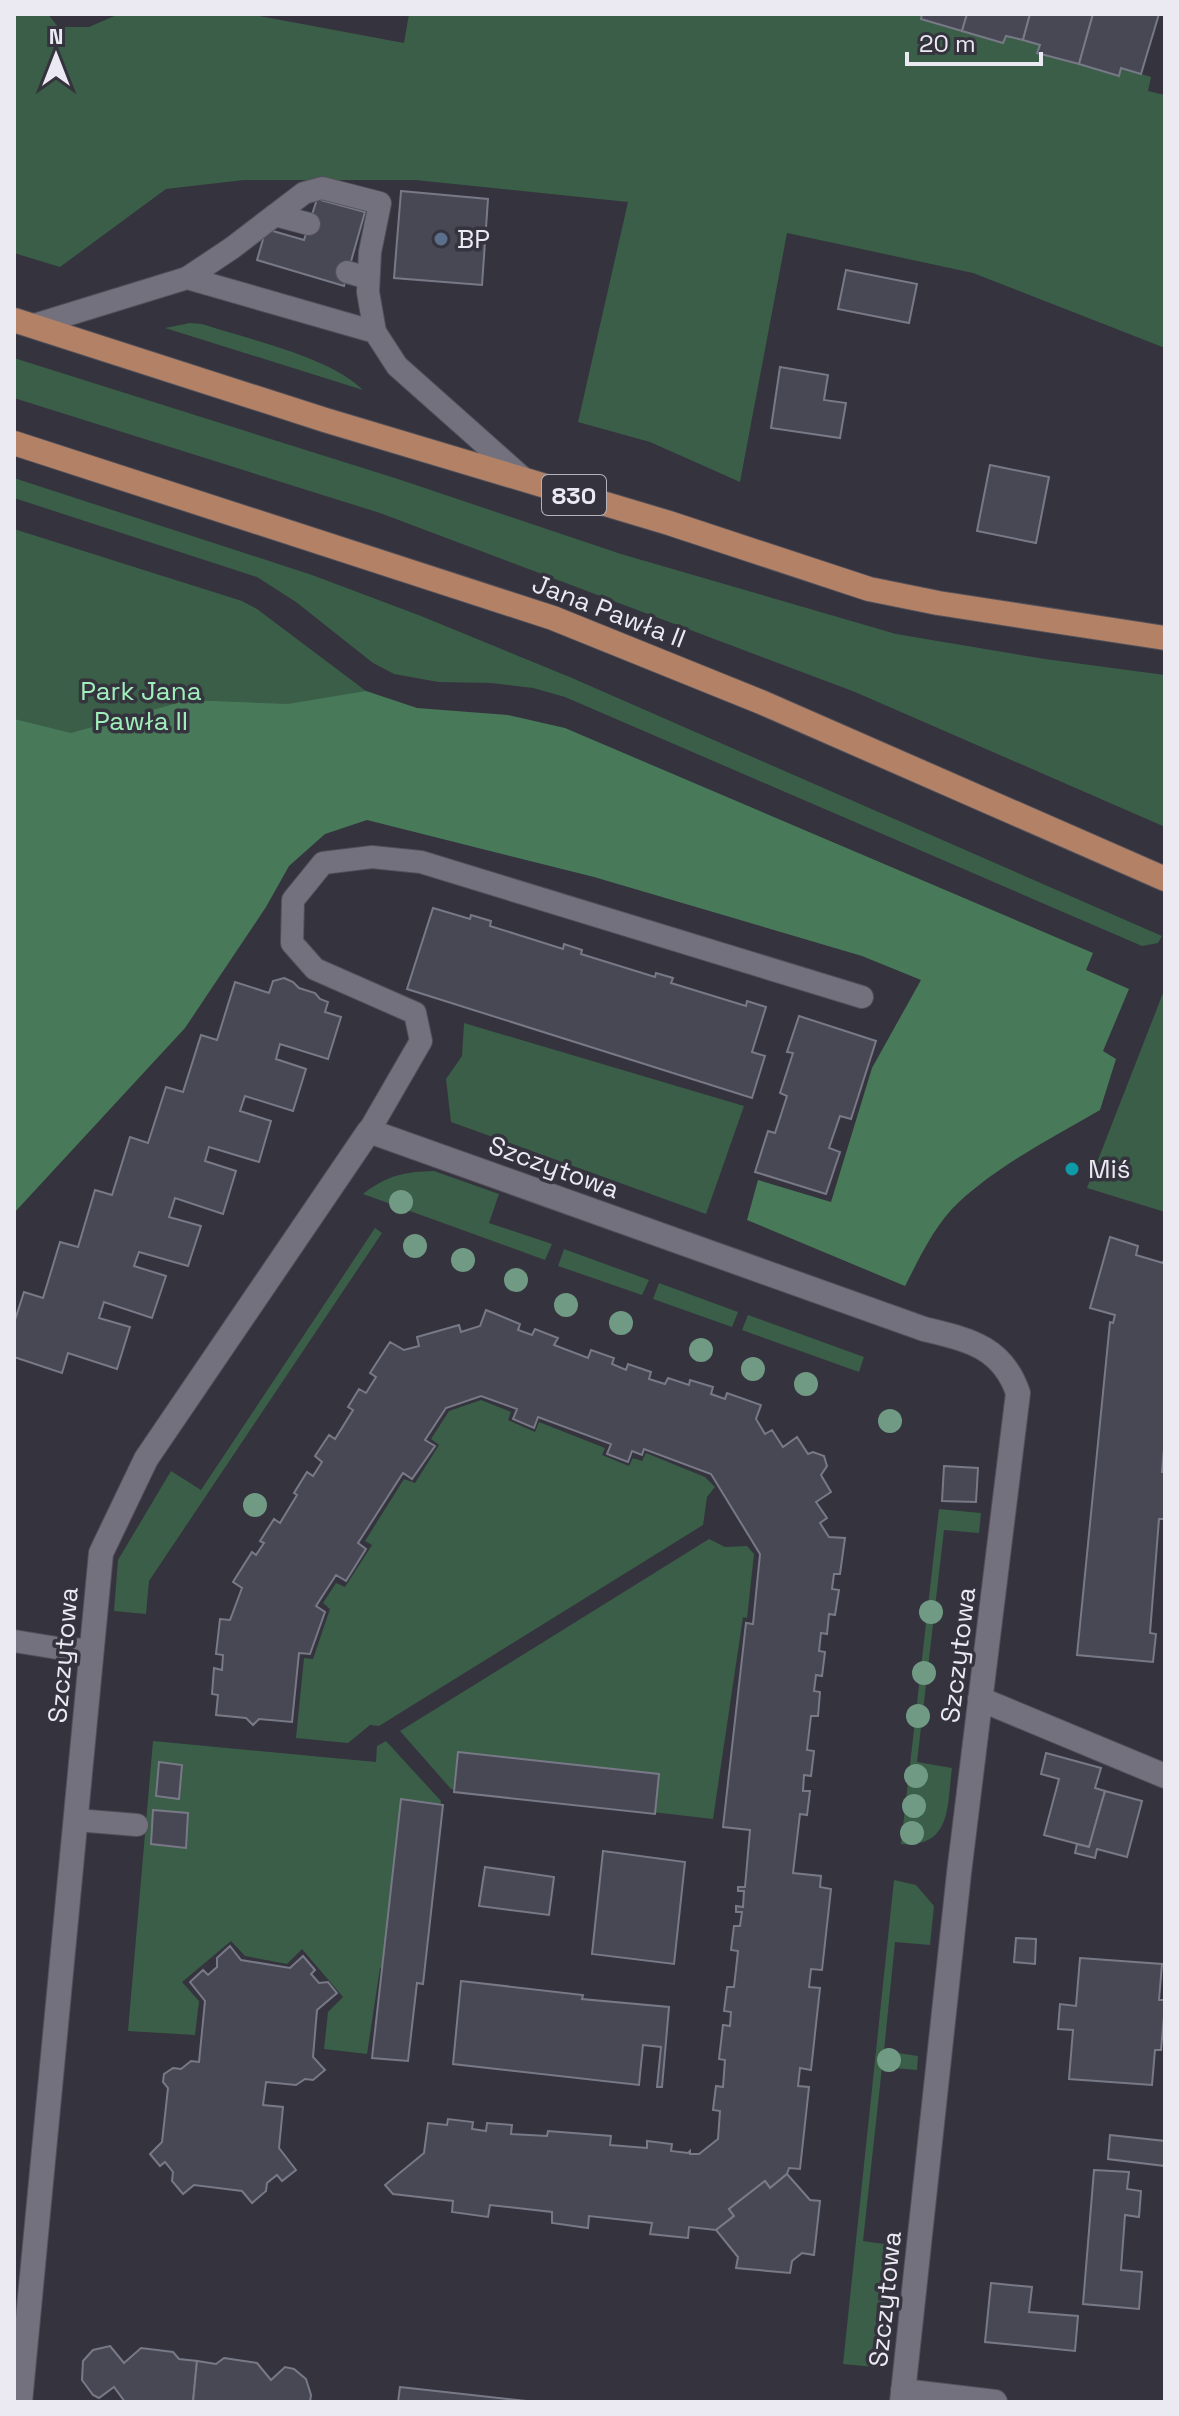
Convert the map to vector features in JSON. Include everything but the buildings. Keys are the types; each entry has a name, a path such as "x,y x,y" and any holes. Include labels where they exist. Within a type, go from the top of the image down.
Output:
{"main road":[{"name":"830","path":"22,323 325,420 669,523 869,589 938,603 1165,638"},
{"name":"Jana Pawła II","path":"14,443 553,618 761,702 1165,879"}],"street":[{"name":"Szczytowa","path":"20,2402 101,1553 146,1459 369,1131 924,1329 986,1348 1011,1371 1018,1393 980,1699 902,2397"},
{"path":"980,1699 1165,1776"},
{"path":"902,2397 995,2402"}],"lane":[{"path":"22,323 187,278 251,244 275,215 304,193 322,188 380,203 365,240 358,275 368,292 375,332 397,366 525,480"},
{"path":"275,215 309,224"},
{"path":"187,278 375,332"},
{"path":"369,1131 421,1041 415,1013 315,969 292,943 293,900 323,863 372,857 421,862 862,997"},
{"path":"14,1641 92,1650"},
{"path":"76,1820 137,1825"}],"green space":[{"path":"14,14 48,14 58,27 89,27 119,14 249,14 404,43 409,14 922,14 921,19 1003,43 1006,36 1040,45 1038,53 1118,76 1121,68 1151,77 1148,91 1165,95 1165,348 973,273 787,233 740,482 650,442 578,422 628,202 415,180 244,180 166,189 60,267 14,253"},
{"path":"202,324 310,359 349,378 363,390 165,328"},
{"path":"14,358 398,479 621,554 896,634 1165,675 1165,827 855,692 380,513 14,398"},
{"path":"14,478 312,575 421,616 572,678 1162,936 1158,943 1142,946 565,697 533,688 438,682 394,674 373,663 296,602 257,577 14,498"},
{"name":"Park Jana Pawła II","path":"14,529 242,601 366,691 268,776 14,1027"},
{"path":"366,691 417,708 508,715 565,728 1093,953 1086,970 1129,989 1103,1051 1116,1059 1100,1110 1009,1164 959,1202 935,1231 905,1286 747,1220 758,1180 831,1202 872,1068 921,980 862,956 594,877 367,820 325,834 289,866 266,907 185,1028 14,1213 14,719 71,733 188,700 288,704"},
{"path":"1165,988 1165,1212 1087,1188"},
{"path":"464,1023 744,1106 706,1214 451,1122 446,1079 462,1056"},
{"path":"434,1171 499,1194 489,1223 552,1244 545,1260 363,1194 396,1176"},
{"path":"375,1228 382,1233 149,1581 146,1614 114,1611 118,1560 171,1471 201,1490"},
{"path":"564,1249 649,1280 642,1295 558,1266"},
{"path":"659,1283 738,1312 732,1327 653,1299"},
{"path":"748,1315 864,1357 859,1372 742,1330"},
{"path":"481,1400 511,1412 508,1420 535,1432 539,1422 605,1448 602,1455 629,1466 633,1458 642,1461 646,1453 705,1477 715,1487 707,1497 703,1525 379,1726 370,1725 348,1743 296,1738 304,1658 313,1659 330,1609 323,1603 336,1583 345,1587 372,1545 365,1541 404,1479 415,1483 439,1445 431,1439 449,1411"},
{"path":"939,1509 981,1513 979,1533 944,1530 917,1762 952,1768 944,1822 930,1839 901,1844"},
{"path":"709,1539 725,1547 747,1546 754,1554 747,1618 743,1617 713,1819 451,1789 400,1731"},
{"path":"153,1741 376,1762 377,1746 386,1741 441,1801 422,1970 380,1968 367,2054 324,2049 328,2012 343,1997 302,1949 287,1964 245,1956 231,1941 182,1982 199,2001 195,2035 128,2031"},
{"path":"894,1880 916,1885 934,1906 930,1945 895,1942 884,2051 918,2056 917,2070 882,2067 863,2241 898,2246 885,2368 843,2364"}],"place":[{"name":"BP","path":"441,239"},
{"name":"Miś","path":"1072,1169"}]}
